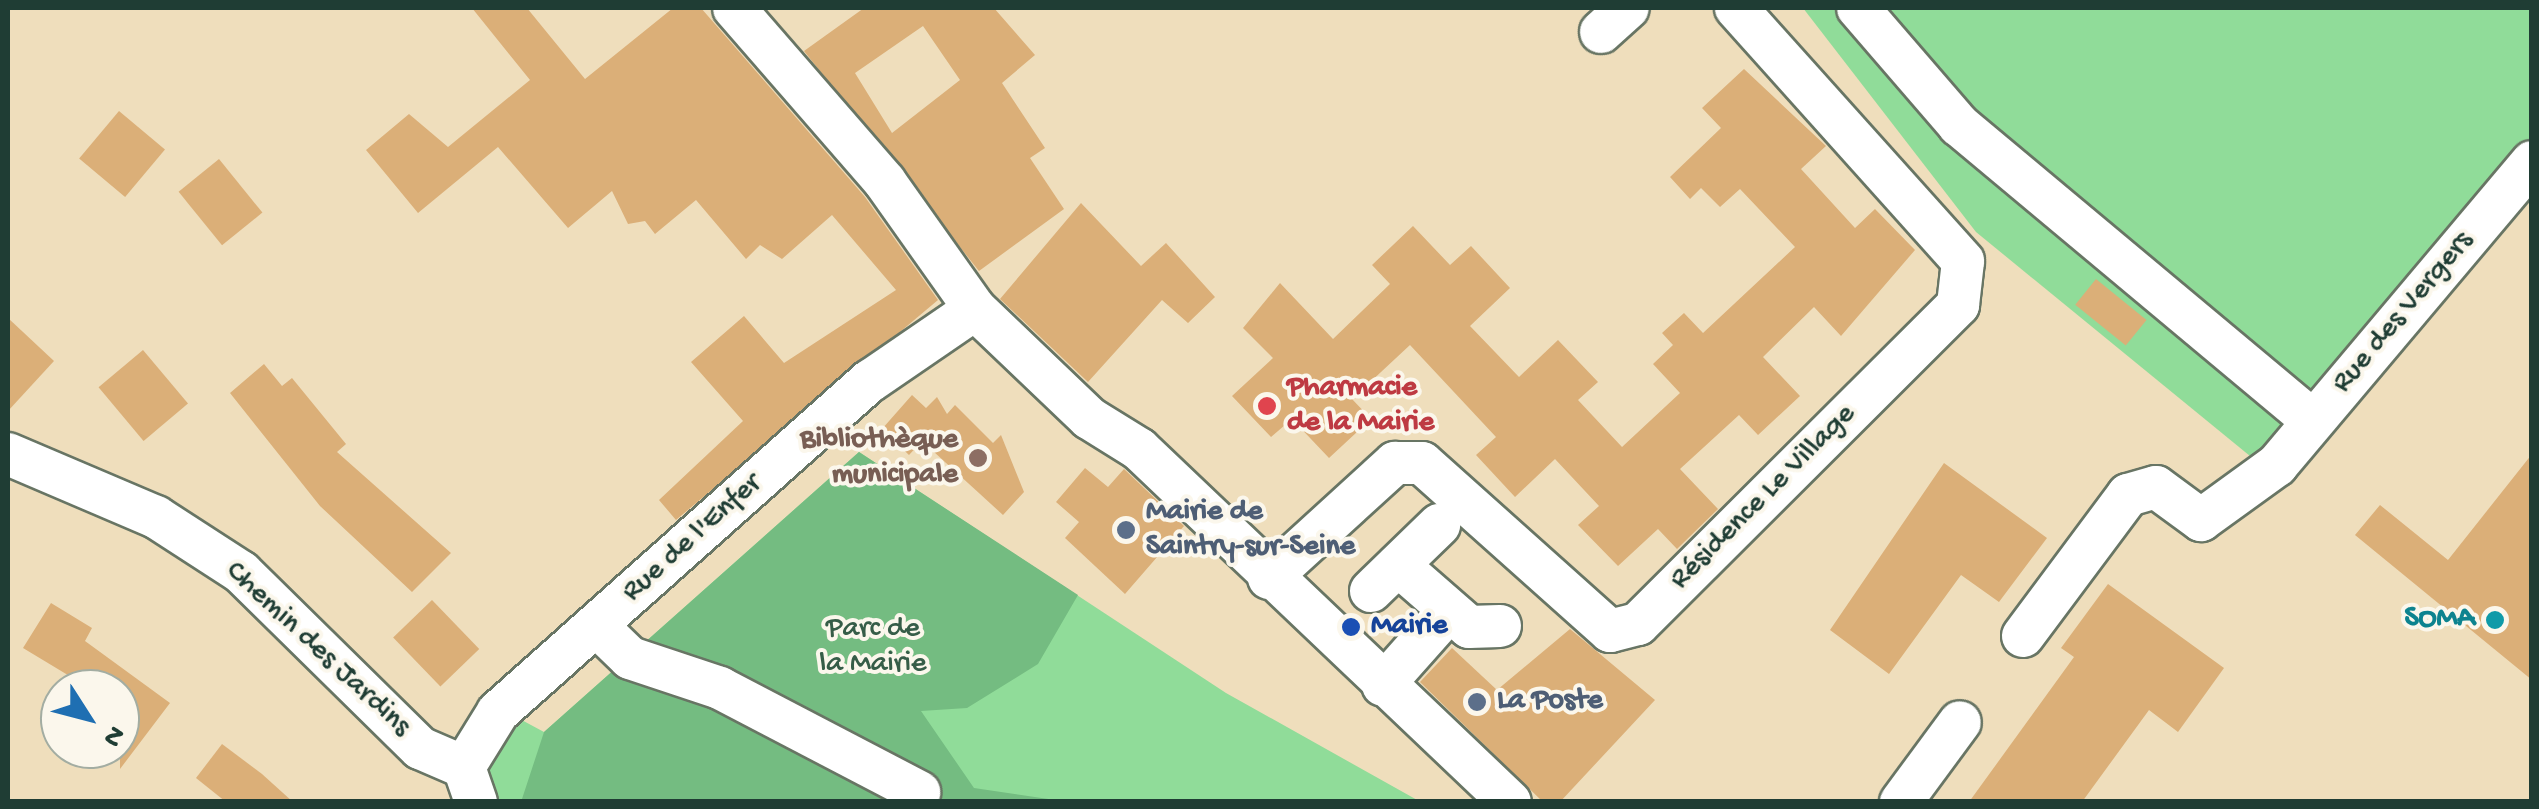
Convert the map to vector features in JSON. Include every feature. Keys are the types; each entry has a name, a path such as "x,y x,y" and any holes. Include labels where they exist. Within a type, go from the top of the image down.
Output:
{"street":[{"path":"734,8 885,182 975,309 1089,418 1139,449 1269,578 1510,802"},
{"name":"Résidence Le Village","path":"1269,578 1395,463 1422,463 1610,632 1638,624 1958,305 1963,261 1736,8"},
{"path":"1858,8 1959,125 2313,421"},
{"name":"Rue des Vergers","path":"2023,636 2117,508 2146,485 2202,520 2277,464 2532,162"},
{"name":"Rue de l'Enfer","path":"470,784 498,712 870,381 975,309"},
{"name":"Chemin des Jardins","path":"8,454 156,517 240,572 420,748 470,784"},
{"path":"1440,525 1385,578 1469,627 1500,626"},
{"path":"1383,685 1447,613"},
{"path":"597,626 630,658 720,688 918,792"},
{"path":"1902,802 1960,722"}],"green space":[{"path":"1803,8 2531,8 2531,187 2283,483 1976,232"},
{"name":"Parc de la Mairie","path":"859,452 1226,693 1419,801 498,802 483,775 518,718 544,732"},
{"name":"Parc de la Mairie","path":"859,452 1078,595 1038,664 967,708 921,711 974,788 1062,801 521,802 544,732"}],"building":[{"path":"472,8 527,8 585,79 673,8 701,8 865,197 938,300 676,520 659,500 743,421 691,362 744,316 784,363 896,290 832,215 782,259 760,245 746,259 696,200 655,234 645,221 628,224 612,191 568,228 498,147 418,213 366,150 409,114 448,147 530,80"},
{"path":"864,8 994,8 1035,55 1002,83 1045,148 1030,158 1064,209 979,271 804,51","holes":["923,26 960,80 892,133 855,73"]},
{"path":"1744,69 1826,146 1801,169 1855,228 1875,209 1915,250 1841,336 1814,307 1763,357 1800,396 1758,435 1739,415 1680,469 1718,509 1677,549 1658,529 1618,566 1578,525 1599,506 1555,459 1515,497 1476,455 1496,437 1410,345 1352,399 1371,419 1329,458 1292,419 1271,437 1232,396 1273,358 1243,328 1280,283 1333,339 1390,284 1372,265 1413,226 1450,265 1471,246 1510,288 1470,326 1519,377 1558,340 1598,382 1578,400 1622,447 1680,393 1653,364 1673,345 1662,333 1684,313 1703,333 1795,247 1740,189 1720,207 1701,188 1690,199 1670,177 1721,128 1702,108"},
{"path":"119,111 165,150 125,197 79,158"},
{"path":"219,159 262,213 222,245 179,192"},
{"path":"1081,203 1141,266 1166,243 1215,297 1188,323 1162,300 1088,382 1000,299"},
{"path":"2096,279 2147,320 2126,346 2075,305"},
{"path":"8,318 54,361 8,411"},
{"path":"143,350 188,404 144,441 99,387"},
{"path":"264,364 282,386 292,378 346,444 337,452 451,553 412,592 320,506 230,393"},
{"name":"Bibliothèque municipale","path":"912,395 926,408 937,397 947,414 955,405 993,443 1001,435 1024,492 1003,515 922,441 909,455 882,429"},
{"name":"SOMA","path":"2532,454 2532,680 2355,535 2380,505 2448,560"},
{"path":"1944,463 2047,538 1999,602 1961,575 1889,674 1830,630"},
{"name":"Mairie de Saintry-sur-Seine","path":"1085,468 1108,487 1124,469 1184,526 1125,594 1065,538 1079,522 1056,502"},
{"path":"2108,584 2224,668 2178,732 2149,710 2082,802 1969,802 2074,657 2061,648"},
{"path":"432,600 479,649 440,686 393,638"},
{"path":"51,603 92,628 85,641 123,669 58,669 23,648"},
{"path":"1570,629 1655,700 1560,802 1543,802 1420,682 1452,648 1497,690"},
{"path":"140,681 170,703 140,743"},
{"path":"222,744 293,802 226,802 196,778"}],"place":[{"name":"Pharmacie de la Mairie","path":"1267,406"},
{"name":"Bibliothèque municipale","path":"978,458"},
{"name":"Mairie de Saintry-sur-Seine","path":"1126,530"},
{"name":"SOMA","path":"2495,620"},
{"name":"Mairie","path":"1351,627"},
{"name":"La Poste","path":"1477,702"}]}
